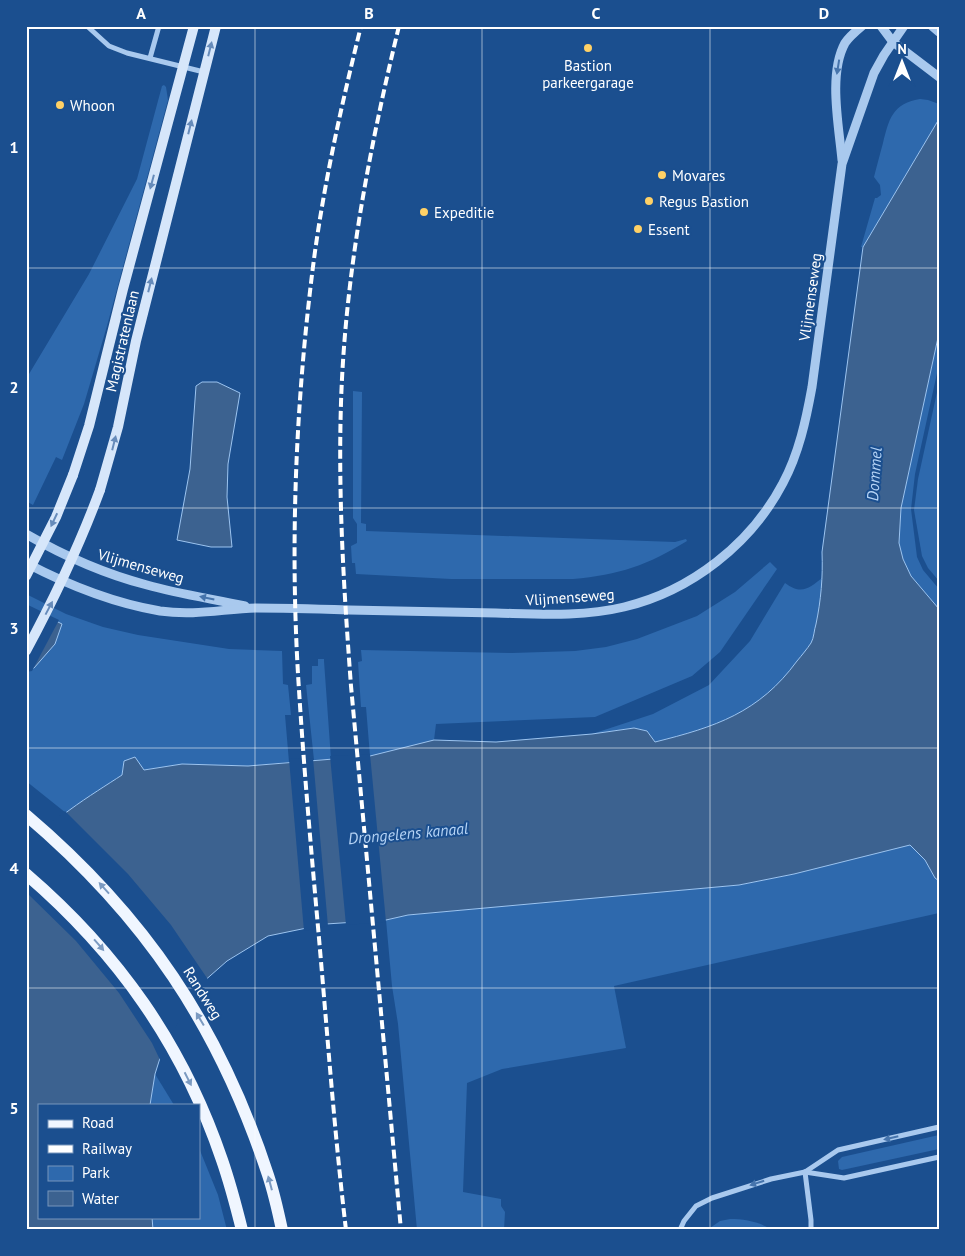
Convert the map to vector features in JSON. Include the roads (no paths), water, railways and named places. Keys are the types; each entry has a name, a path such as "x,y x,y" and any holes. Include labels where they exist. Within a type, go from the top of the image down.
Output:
{"main road":[{"name":"Magistratenlaan","path":"26,576 56,517 90,426 123,289 194,26"},
{"name":"Magistratenlaan","path":"26,651 62,584 100,490 116,435 136,341 216,26"},
{"name":"Randweg","path":"26,815 82,865 106,890 152,946 189,999 223,1062 250,1121 269,1177 282,1230"},
{"path":"26,874 50,895 118,966 170,1045 200,1104"},
{"path":"200,1105 222,1160 242,1230"}],"street":[{"path":"87,26 109,46 127,53 204,72"},
{"path":"150,58 159,26"},
{"name":"Vlijmenseweg","path":"842,164 836,72 839,56 846,42 862,26"},
{"path":"881,26 893,42 939,77"},
{"name":"Vlijmenseweg","path":"26,563 54,577 110,599 161,611 206,613 255,608 539,614 589,612 623,607 652,598 690,580 723,558 737,545 772,502 784,482 806,422 842,164 874,73 904,26"},
{"path":"932,26 939,32"},
{"name":"Vlijmenseweg","path":"26,534 88,565 122,578 150,586 255,608"},
{"path":"805,1172 838,1150 939,1127"},
{"path":"680,1230 684,1221 696,1206 712,1198 771,1179 805,1172 844,1178 939,1157"},
{"path":"805,1172 811,1230"}],"water":[{"path":"939,119 939,333 901,508 899,543 903,559 911,576 939,609 939,881 935,878 925,860 910,845 794,874 739,885 408,915 386,920 326,924 268,936 227,961 194,990 166,1039 155,1074 150,1104 38,1104 38,1218 152,1218 153,1230 26,1230 26,852 34,841 70,810 122,775 124,761 135,757 144,770 182,764 248,766 370,756 434,740 496,742 592,734 634,728 647,731 655,742 716,723 751,706 782,679 811,643 813,636 818,615 822,552 863,247"},
{"path":"202,382 217,382 240,393 228,464 227,497 232,547 211,547 177,540 190,469 196,386"},
{"path":"26,606 62,624 55,644 34,668 26,669"}],"railway":[{"path":"346,1230 334,1116 303,749 296,639 295,537 301,384 315,250 332,154 361,26"},
{"path":"399,26 378,119 353,260 343,355 340,474 351,686 401,1230"}],"place":[{"name":"Bastion parkeergarage","path":"588,48"},
{"name":"Whoon","path":"60,105"},
{"name":"Movares","path":"662,175"},
{"name":"Regus Bastion","path":"649,201"},
{"name":"Expeditie","path":"424,212"},
{"name":"Essent","path":"638,229"}],"water label":[{"name":"Dommel","path":"874,474"},
{"name":"Drongelens kanaal","path":"408,833"}]}
